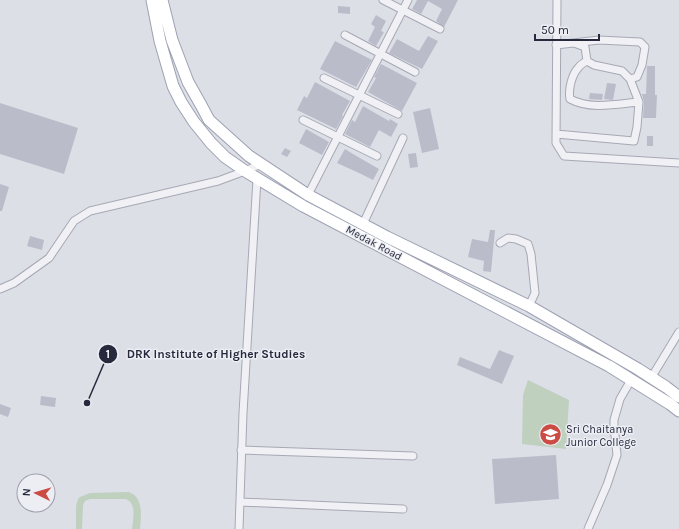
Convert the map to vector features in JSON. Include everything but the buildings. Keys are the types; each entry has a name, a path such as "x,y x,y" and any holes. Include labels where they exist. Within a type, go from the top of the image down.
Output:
{"main road":[{"name":"Medak Road","path":"152,0 160,41 173,86 194,122 210,143 225,157 257,179 304,206 609,366 679,411"},
{"name":"Medak Road","path":"162,0 172,40 188,82 209,120 249,156 308,195 528,306 638,369 679,397"}],"street":[{"path":"383,0 440,29"},
{"path":"308,195 408,0"},
{"path":"556,0 556,143 564,156 679,163"},
{"path":"345,35 415,72"},
{"path":"556,45 599,40 640,42 645,47 642,65 637,77 630,79"},
{"path":"556,134 634,141 637,127 639,102 630,79 622,71 594,66 587,61 585,47 574,43"},
{"path":"587,61 579,67 571,83 569,93 570,99 578,103 599,105 639,102"},
{"path":"324,78 398,114"},
{"path":"303,120 377,156"},
{"path":"363,224 402,138"},
{"path":"0,289 14,283 49,258 74,221 90,212 218,181 261,164"},
{"path":"239,529 242,413 257,179"},
{"path":"500,243 508,238 516,239 528,244 532,254 536,293 528,306"},
{"path":"651,378 679,332"},
{"path":"588,529 617,455 614,420 620,399 631,380"},
{"path":"241,450 413,456"},
{"path":"240,502 403,509"}],"green space":[{"path":"528,380 569,400 566,449 522,444 523,395"},
{"path":"129,492 137,498 139,503 141,513 140,529 132,529 133,508 132,504 126,499 90,499 85,501 83,505 82,529 76,529 76,506 80,497 90,493"}],"place":[{"name":"DRK Institute of Higher Studies","path":"87,403"},
{"name":"Sri Chaitanya Junior College","path":"550,435"}]}
